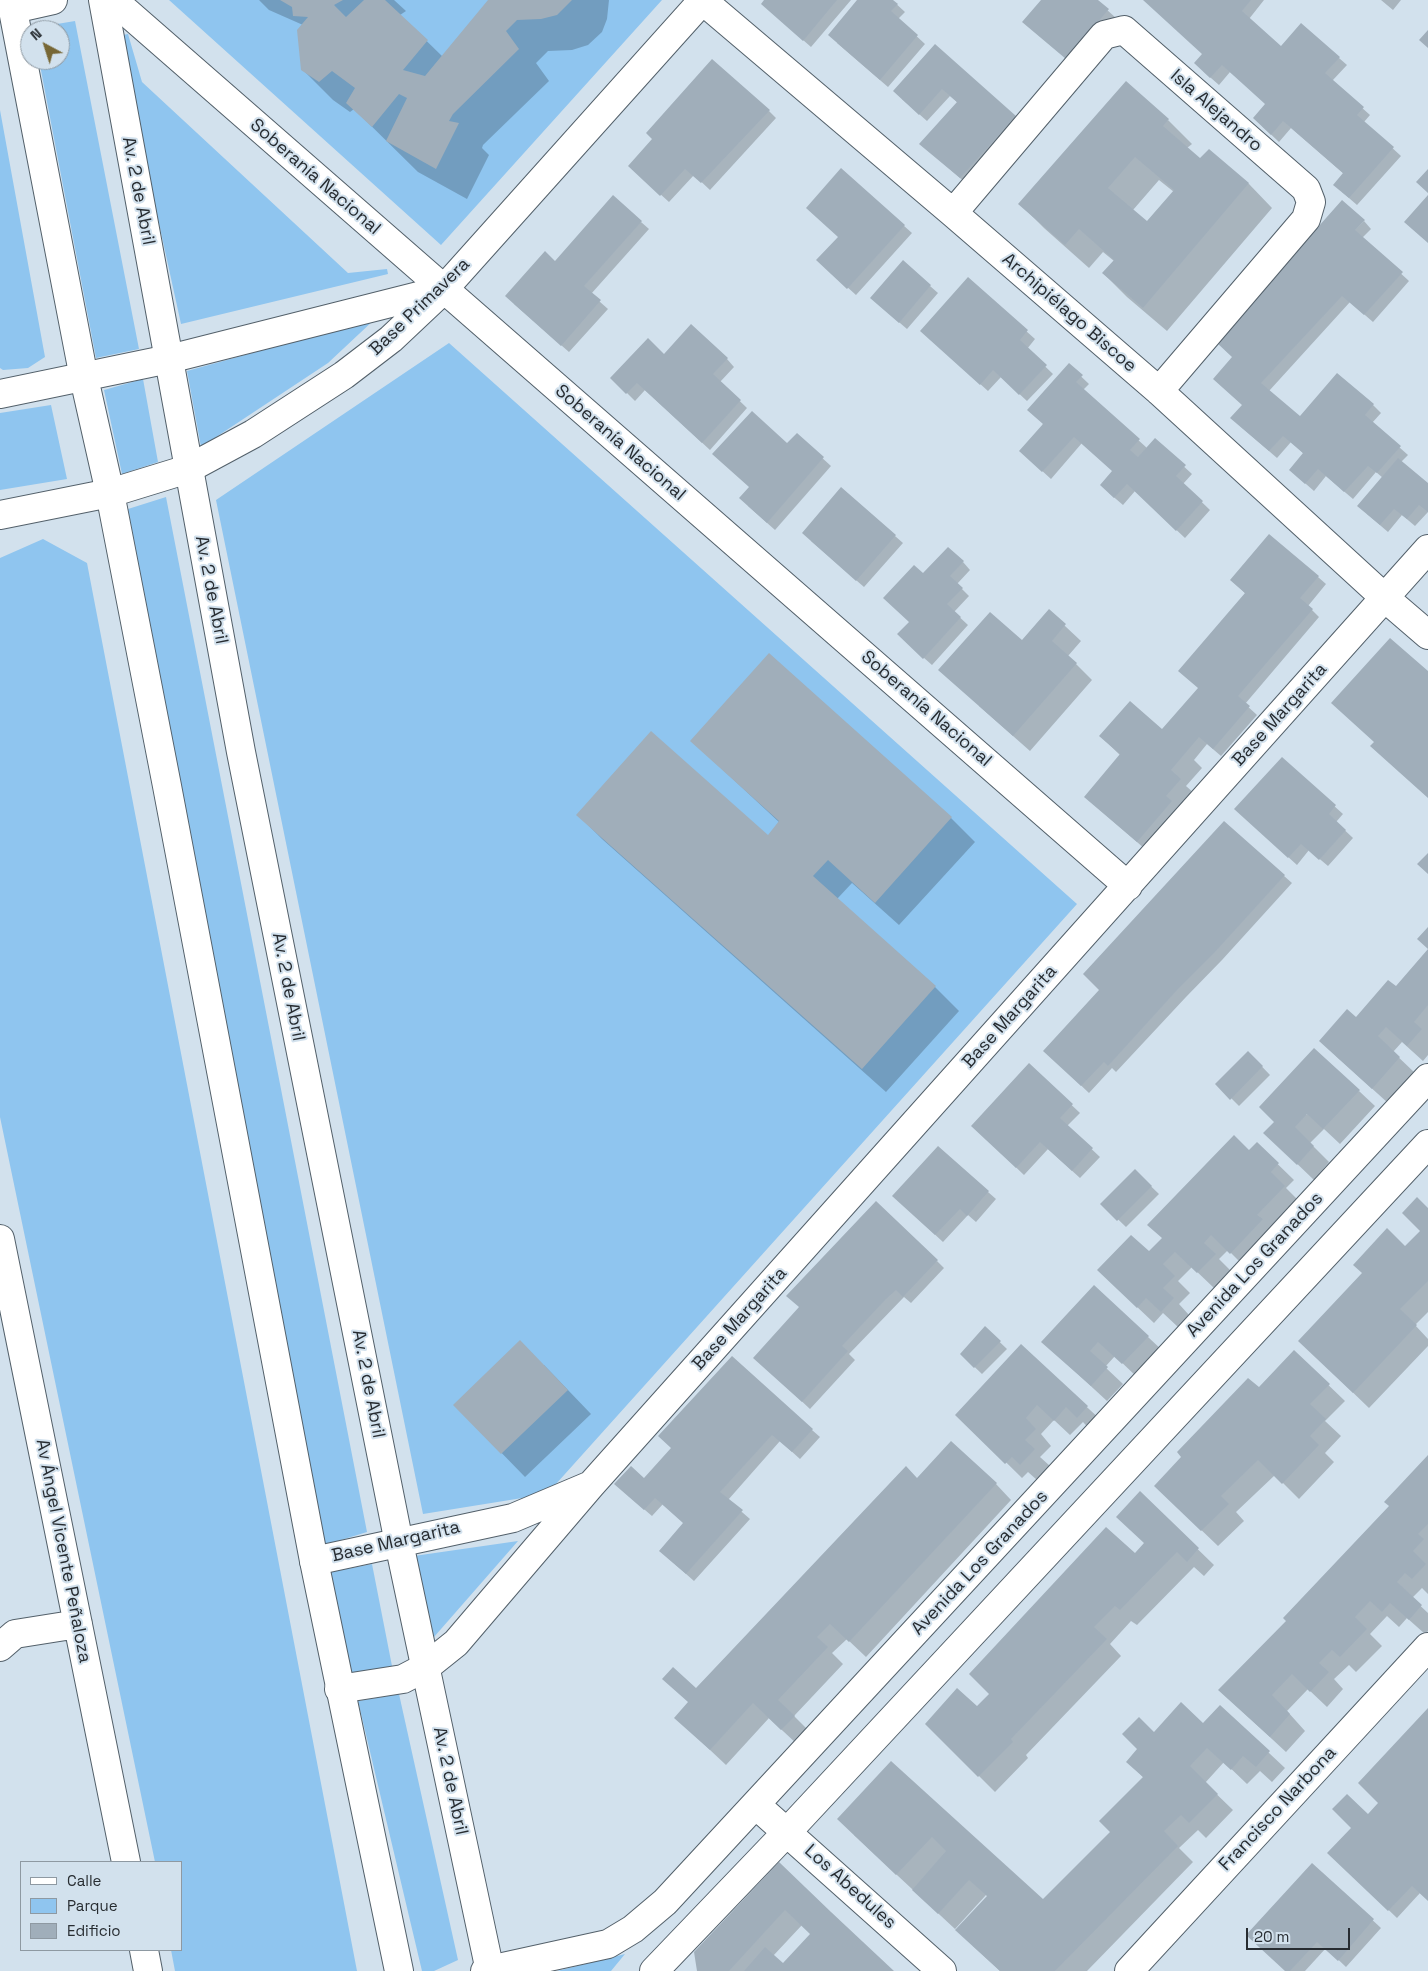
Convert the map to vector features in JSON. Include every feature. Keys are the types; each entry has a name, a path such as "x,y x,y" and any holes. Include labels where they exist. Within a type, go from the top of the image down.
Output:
{"street":[{"path":"53,0 12,4 84,378 110,493 339,1689 399,1971"},
{"name":"Av. 2 de Abril","path":"103,0 243,762 488,1970"},
{"name":"Soberanía Nacional","path":"113,0 1128,886"},
{"name":"Base Primavera","path":"0,515 110,493 188,469 253,434 344,375 391,339 443,290 702,0"},
{"name":"Archipiélago Biscoe","path":"702,0 953,213 1158,391 1428,635"},
{"name":"Isla Alejandro","path":"953,213 1104,35 1124,30 1306,189 1310,202 1306,219 1158,391"},
{"path":"2,392 84,378 169,359 443,290"},
{"name":"Base Margarita","path":"339,1689 403,1679 426,1667 456,1642 591,1485 1428,549"},
{"name":"Avenida Los Granados","path":"488,1970 608,1944 633,1928 665,1902 1428,1078"},
{"path":"654,1971 788,1831 1428,1144"},
{"name":"Av Ángel Vicente Peñaloza","path":"0,1239 126,1861"},
{"name":"Base Margarita","path":"314,1561 513,1518 591,1485"},
{"path":"0,1647 15,1634 78,1624"},
{"name":"Francisco Narbona","path":"1129,1971 1428,1647"},
{"name":"Los Abedules","path":"756,1805 788,1831 942,1971"},
{"path":"144,1951 148,1971"}],"green space":[{"path":"169,0 662,0 441,245"},
{"path":"75,21 139,349 96,358 41,70 70,70 70,22"},
{"path":"128,34 142,82 348,273 387,269 388,274 181,324 118,36"},
{"path":"0,110 45,357 28,368 3,370 0,368"},
{"path":"375,319 328,363 201,447 187,371"},
{"path":"449,343 1077,904 547,1494 423,1514 216,500"},
{"path":"143,379 158,462 122,474 104,390"},
{"path":"51,405 67,479 0,490 0,413"},
{"path":"166,497 367,1532 325,1545 128,509"},
{"path":"43,539 87,563 357,1971 175,1971 171,1951 182,1951 182,1861 155,1861 0,1117 0,558"},
{"path":"518,1541 434,1637 414,1556"},
{"path":"372,1564 392,1666 351,1674 331,1572"},
{"path":"399,1694 458,1960 434,1971 422,1971 358,1701"},
{"path":"625,1954 611,1971 557,1971"}],"building":[{"path":"280,0 343,0 334,5 346,17 364,0 385,0 428,40 403,70 425,76 488,0 572,0 557,15 541,19 517,20 506,31 519,49 453,114 449,121 459,123 436,169 386,141 407,98 399,94 372,127 346,103 355,88 332,71 319,82 301,70 297,30 308,17 293,16 292,7"},
{"path":"764,0 837,0 803,41 761,4"},
{"path":"857,0 893,0 898,4 891,11 918,35 880,80 828,35"},
{"path":"1041,0 1098,0 1109,9 1066,59 1022,22"},
{"path":"1143,0 1251,0 1242,11 1281,46 1301,23 1340,57 1325,73 1364,107 1357,115 1394,147 1349,198 1333,185 1343,173 1283,121 1271,135 1253,118 1265,104 1222,65 1210,78 1194,63 1202,54"},
{"path":"1428,30 1428,48 1419,40"},
{"path":"935,44 1016,116 960,178 919,144 957,102 942,89 919,115 893,91"},
{"path":"712,59 770,110 701,183 685,169 660,196 628,166 652,139 646,133"},
{"path":"1126,81 1169,119 1163,126 1200,158 1209,149 1249,183 1143,308 1102,273 1114,260 1079,229 1065,245 1018,204","holes":["1135,157 1174,190 1147,221 1108,188"]},
{"path":"841,168 905,225 847,289 816,260 838,237 806,208"},
{"path":"1428,169 1428,193 1416,182"},
{"path":"613,195 642,221 584,286 601,300 561,346 505,296 545,251 555,261"},
{"path":"1428,195 1428,243 1404,222"},
{"path":"1342,200 1365,220 1355,230 1403,272 1364,315 1342,296 1261,383 1300,416 1337,373 1374,404 1365,415 1401,446 1377,473 1368,466 1344,492 1318,469 1305,484 1289,470 1303,453 1283,436 1269,451 1230,418 1242,405 1213,379 1232,357 1216,342"},
{"path":"903,260 931,285 899,323 870,298"},
{"path":"968,277 1028,330 1020,340 1047,365 1019,395 993,370 980,385 920,331"},
{"path":"691,324 728,358 713,374 741,400 702,443 637,383 626,394 610,378 648,338 664,354"},
{"path":"1069,363 1083,375 1076,382 1140,439 1130,450 1138,457 1155,438 1186,465 1176,476 1203,501 1176,531 1127,484 1114,498 1100,485 1112,471 1074,437 1042,472 1019,451 1043,424 1027,410"},
{"path":"752,411 787,443 797,433 824,457 767,523 739,498 749,487 712,454"},
{"path":"1398,458 1428,483 1428,512 1419,505 1407,519 1394,509 1380,525 1357,506"},
{"path":"841,487 896,535 856,581 802,533"},
{"path":"1269,534 1319,576 1300,598 1313,609 1238,696 1250,706 1213,749 1199,737 1171,770 1181,779 1166,796 1172,801 1137,842 1084,797 1120,754 1099,736 1130,701 1162,729 1198,688 1178,671 1245,593 1230,580"},
{"path":"948,547 964,561 950,576 963,588 947,604 961,617 923,659 897,634 909,622 883,598 914,565 923,573"},
{"path":"1049,609 1066,624 1052,641 1077,663 1013,736 938,670 990,612 1022,640"},
{"path":"1390,638 1428,671 1428,798 1370,746 1374,742 1331,703"},
{"path":"769,653 952,817 875,903 828,860 813,876 936,986 862,1069 576,815 651,731 768,835 779,821 690,741"},
{"path":"1282,757 1336,805 1329,814 1346,830 1319,860 1301,844 1288,858 1234,809"},
{"path":"1224,821 1285,875 1108,1066 1104,1062 1081,1086 1043,1051 1099,990 1083,974"},
{"path":"1428,853 1428,874 1417,864"},
{"path":"1428,927 1428,949 1417,939"},
{"path":"1428,949 1428,1005 1414,1022 1422,1029 1407,1046 1386,1027 1378,1036 1400,1057 1372,1089 1319,1041 1347,1009 1356,1017 1388,980 1396,986"},
{"path":"1314,1048 1360,1090 1323,1129 1307,1114 1295,1127 1314,1146 1297,1165 1263,1133 1274,1122 1259,1107"},
{"path":"1248,1051 1263,1066 1230,1100 1215,1084"},
{"path":"1029,1063 1073,1104 1060,1118 1093,1148 1072,1171 1040,1142 1016,1168 971,1126"},
{"path":"1234,1135 1249,1150 1257,1142 1279,1163 1271,1172 1285,1186 1257,1215 1263,1219 1230,1254 1211,1235 1204,1243 1216,1254 1197,1273 1175,1252 1163,1264 1175,1276 1163,1288 1174,1298 1161,1312 1146,1298 1137,1308 1097,1270 1131,1235 1149,1251 1162,1238 1147,1225"},
{"path":"938,1146 989,1191 967,1216 960,1209 935,1235 892,1196"},
{"path":"1135,1169 1152,1186 1117,1221 1100,1204"},
{"path":"1417,1197 1428,1208 1428,1281 1400,1309 1417,1325 1353,1393 1298,1341 1362,1273 1353,1265 1387,1228 1405,1246 1420,1231 1402,1213"},
{"path":"876,1201 938,1260 903,1297 896,1290 886,1299 842,1346 848,1351 802,1402 753,1358 799,1307 786,1296"},
{"path":"1094,1285 1149,1336 1122,1364 1098,1342 1090,1351 1108,1367 1091,1386 1041,1342"},
{"path":"985,1326 1001,1341 974,1368 960,1354"},
{"path":"520,1340 568,1390 501,1454 453,1405"},
{"path":"1021,1344 1088,1406 1077,1418 1066,1407 1054,1421 1037,1405 1026,1418 1036,1429 1025,1440 1035,1449 1020,1465 1012,1457 1005,1464 955,1415"},
{"path":"1294,1350 1330,1384 1310,1404 1326,1419 1310,1436 1319,1445 1282,1484 1258,1460 1221,1496 1229,1504 1201,1531 1154,1486 1181,1457 1177,1452 1248,1378 1259,1387"},
{"path":"732,1356 813,1429 792,1452 772,1435 720,1492 743,1510 686,1574 659,1551 683,1523 655,1498 644,1510 614,1484 631,1466 644,1478 671,1448 658,1436"},
{"path":"951,1441 997,1483 849,1642 830,1624 817,1637 828,1647 778,1700 795,1716 781,1730 753,1703 710,1750 674,1718 688,1702 662,1679 673,1667 696,1688 906,1466 917,1478"},
{"path":"1428,1455 1428,1524 1418,1534 1424,1539 1413,1551 1426,1564 1412,1579 1405,1573 1397,1582 1422,1605 1409,1620 1390,1603 1382,1612 1370,1601 1355,1617 1367,1629 1340,1657 1332,1650 1319,1663 1329,1672 1310,1692 1292,1674 1272,1695 1290,1714 1270,1737 1218,1690 1286,1621 1283,1618 1389,1506 1384,1502"},
{"path":"1140,1491 1199,1548 1187,1562 1177,1552 1120,1610 1115,1606 1094,1627 1107,1639 1011,1739 1013,1742 978,1777 925,1724 957,1688 977,1706 989,1694 969,1674 1106,1527 1135,1553 1144,1543 1116,1517"},
{"path":"1181,1702 1203,1723 1220,1705 1270,1751 1256,1767 1243,1756 1231,1770 1207,1748 1190,1766 1218,1794 1189,1823 1181,1815 1164,1831 1178,1846 1055,1971 1000,1971 955,1930 987,1896 969,1880 938,1914 912,1890 946,1851 932,1837 896,1875 837,1819 891,1761 1043,1899 1110,1832 1099,1821 1143,1777 1126,1762 1137,1749 1122,1734 1139,1717 1154,1732"},
{"path":"1428,1708 1428,1901 1412,1886 1388,1911 1327,1853 1351,1828 1332,1809 1347,1794 1368,1814 1378,1803 1358,1783"},
{"path":"779,1862 894,1971 744,1971 765,1947 783,1963 810,1934 785,1910 729,1971 697,1971 694,1952"},
{"path":"1312,1863 1374,1919 1338,1961 1317,1942 1290,1971 1285,1971 1246,1935"}]}
